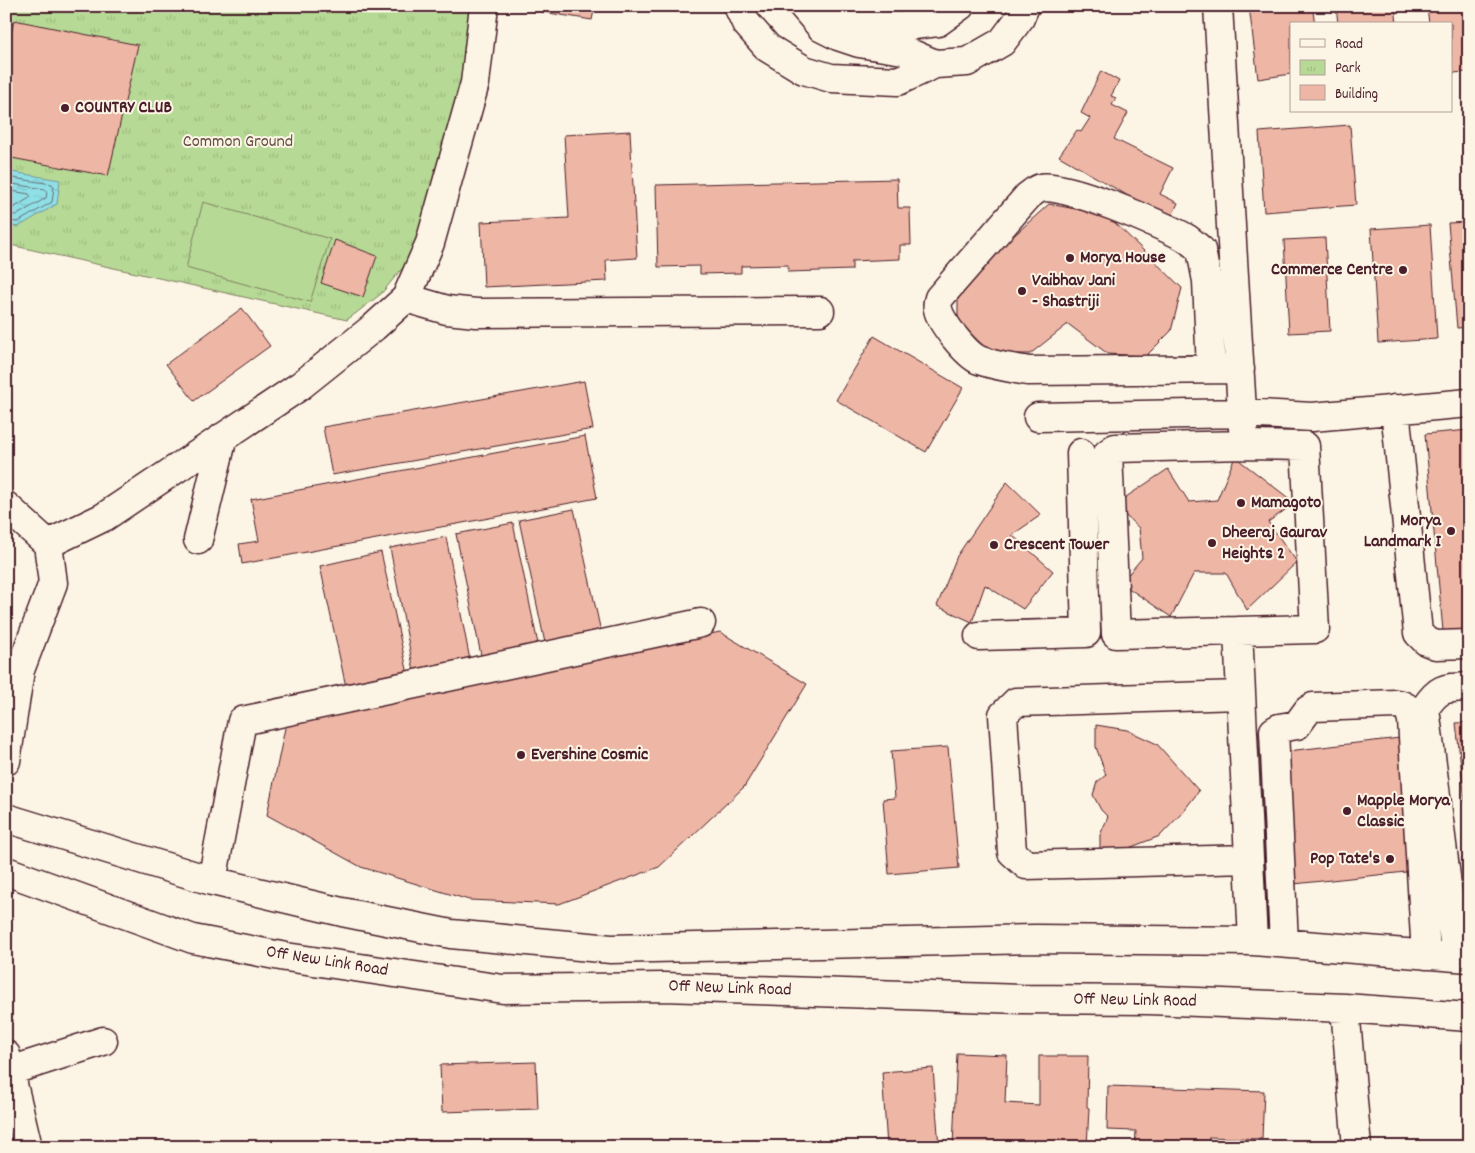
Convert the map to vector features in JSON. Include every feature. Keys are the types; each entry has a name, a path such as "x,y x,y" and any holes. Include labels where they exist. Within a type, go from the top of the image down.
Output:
{"street":[{"path":"48,544 104,517 300,386 374,327 406,298 430,243 475,83 484,6"},
{"path":"738,6 746,23 768,48 804,70 848,80 898,81 934,64 967,62 1002,42 1020,18 1025,6"},
{"path":"803,6 822,28 838,36 859,43 903,50 934,64"},
{"path":"834,6 856,18 879,25 896,26 938,22 960,6"},
{"path":"1218,6 1245,444"},
{"path":"1211,369 1207,281 1201,250 1188,239 1171,230 1081,194 1041,187 1028,196 939,298 938,309 941,318 958,341 976,359 1004,367 1028,371 1240,369"},
{"path":"406,298 447,310 476,313 820,311"},
{"path":"1038,417 1242,413 1312,417 1469,403"},
{"path":"1396,410 1418,633 1426,642 1436,645 1469,644"},
{"path":"198,540 223,437"},
{"path":"978,636 1116,634 1314,629 1305,446 1245,444 1115,448 1108,453 1116,634"},
{"path":"1081,453 1086,633"},
{"path":"6,506 48,544 53,583 20,670 6,760"},
{"path":"212,881 242,721 701,623"},
{"path":"1238,631 1253,941"},
{"path":"6,818 212,881 342,912 451,934 611,949 1035,939 1253,941 1462,957 1425,708 1434,694 1446,688 1469,686"},
{"path":"1240,695 1016,702 1003,715 1012,852 1026,865 1249,859"},
{"path":"1284,943 1274,731 1279,728 1297,725 1308,710 1313,707 1404,704 1409,709 1412,720 1426,955"},
{"name":"Off New Link Road","path":"6,871 193,939 286,957 503,989 664,987 1011,998 1149,1000 1345,1008 1469,1017"},
{"path":"1345,1008 1357,1147"},
{"path":"28,1147 8,1063 102,1041"}],"green space":[{"name":"Common Ground","path":"6,6 477,6 468,80 424,242 381,294 347,320 6,244"},
{"path":"203,202 330,239 310,302 186,268"}],"water":[{"path":"6,171 60,180 57,204 18,227 6,225"}],"building":[{"path":"525,6 595,6 592,20 524,9"},
{"path":"1249,6 1312,6 1315,22 1290,22 1290,74 1258,79"},
{"path":"1336,6 1395,6 1397,22 1338,22"},
{"path":"1427,6 1469,6 1469,72 1452,73 1452,22 1429,22"},
{"name":"COUNTRY CLUB","path":"14,20 138,45 108,176 6,157 6,58"},
{"path":"1101,71 1119,81 1111,96 1116,98 1112,105 1128,113 1114,139 1173,168 1160,194 1178,203 1170,220 1059,156 1077,130 1081,132 1090,118 1081,113"},
{"path":"1350,125 1356,205 1264,212 1259,132"},
{"path":"630,131 637,258 606,260 607,281 484,287 481,222 569,218 564,135"},
{"path":"897,179 898,208 910,208 911,245 900,245 900,259 852,261 852,270 788,272 788,265 741,266 741,273 700,274 700,266 658,267 656,185"},
{"name":"Morya House","path":"1049,204 1107,215 1182,288 1171,331 1146,356 1108,354 1068,324 1030,354 989,354 958,328 958,286"},
{"path":"1469,222 1469,327 1457,328 1448,223"},
{"name":"Commerce Centre","path":"1430,225 1437,339 1378,343 1371,229"},
{"path":"1325,238 1330,331 1289,333 1284,240"},
{"path":"335,240 377,256 363,297 321,283"},
{"path":"242,308 270,346 194,401 166,364"},
{"path":"874,336 963,388 926,452 836,400"},
{"path":"584,381 593,429 332,475 323,427"},
{"name":"Morya Landmark I","path":"1469,430 1469,629 1443,631 1425,434"},
{"path":"585,436 597,498 242,564 239,544 259,541 251,499"},
{"name":"Dheeraj Gaurav Heights 2","path":"1235,457 1295,503 1268,522 1297,562 1247,610 1226,573 1194,573 1171,617 1121,583 1142,558 1139,528 1114,505 1168,469 1189,502 1217,500"},
{"name":"Crescent Tower","path":"1007,482 1041,515 1012,535 1053,571 1023,609 985,585 972,622 937,606 957,556"},
{"path":"574,509 601,632 545,643 519,520"},
{"path":"513,523 539,649 482,660 456,534"},
{"path":"446,537 470,660 414,671 390,548"},
{"path":"381,552 408,674 346,687 320,566"},
{"name":"Evershine Cosmic","path":"720,632 807,684 744,787 659,867 559,904 469,900 361,867 267,815 286,723"},
{"path":"1469,722 1469,835 1456,723"},
{"path":"1096,725 1127,730 1157,744 1199,791 1182,813 1160,836 1100,859 1100,835 1108,817 1101,810 1093,795 1097,782 1106,775 1096,747"},
{"name":"Mapple Morya Classic","path":"1400,738 1415,871 1294,884 1279,752"},
{"path":"948,747 959,868 889,874 883,799 895,798 891,751"},
{"path":"957,1053 1007,1055 1005,1103 1039,1105 1039,1056 1088,1056 1087,1107 1089,1108 1087,1147 953,1147"},
{"path":"536,1062 538,1109 442,1112 440,1065"},
{"path":"933,1068 939,1147 887,1147 882,1072"},
{"path":"1108,1086 1264,1091 1262,1139 1209,1137 1209,1147 1135,1147 1136,1131 1107,1130"}],"place":[{"name":"COUNTRY CLUB","path":"65,108"},
{"name":"Morya House","path":"1070,258"},
{"name":"Commerce Centre","path":"1403,270"},
{"name":"Vaibhav Jani - Shastriji","path":"1022,291"},
{"name":"Mamagoto","path":"1241,503"},
{"name":"Morya Landmark I","path":"1451,531"},
{"name":"Dheeraj Gaurav Heights 2","path":"1212,543"},
{"name":"Crescent Tower","path":"994,545"},
{"name":"Evershine Cosmic","path":"521,755"},
{"name":"Mapple Morya Classic","path":"1347,811"},
{"name":"Pop Tate's","path":"1390,859"}]}
